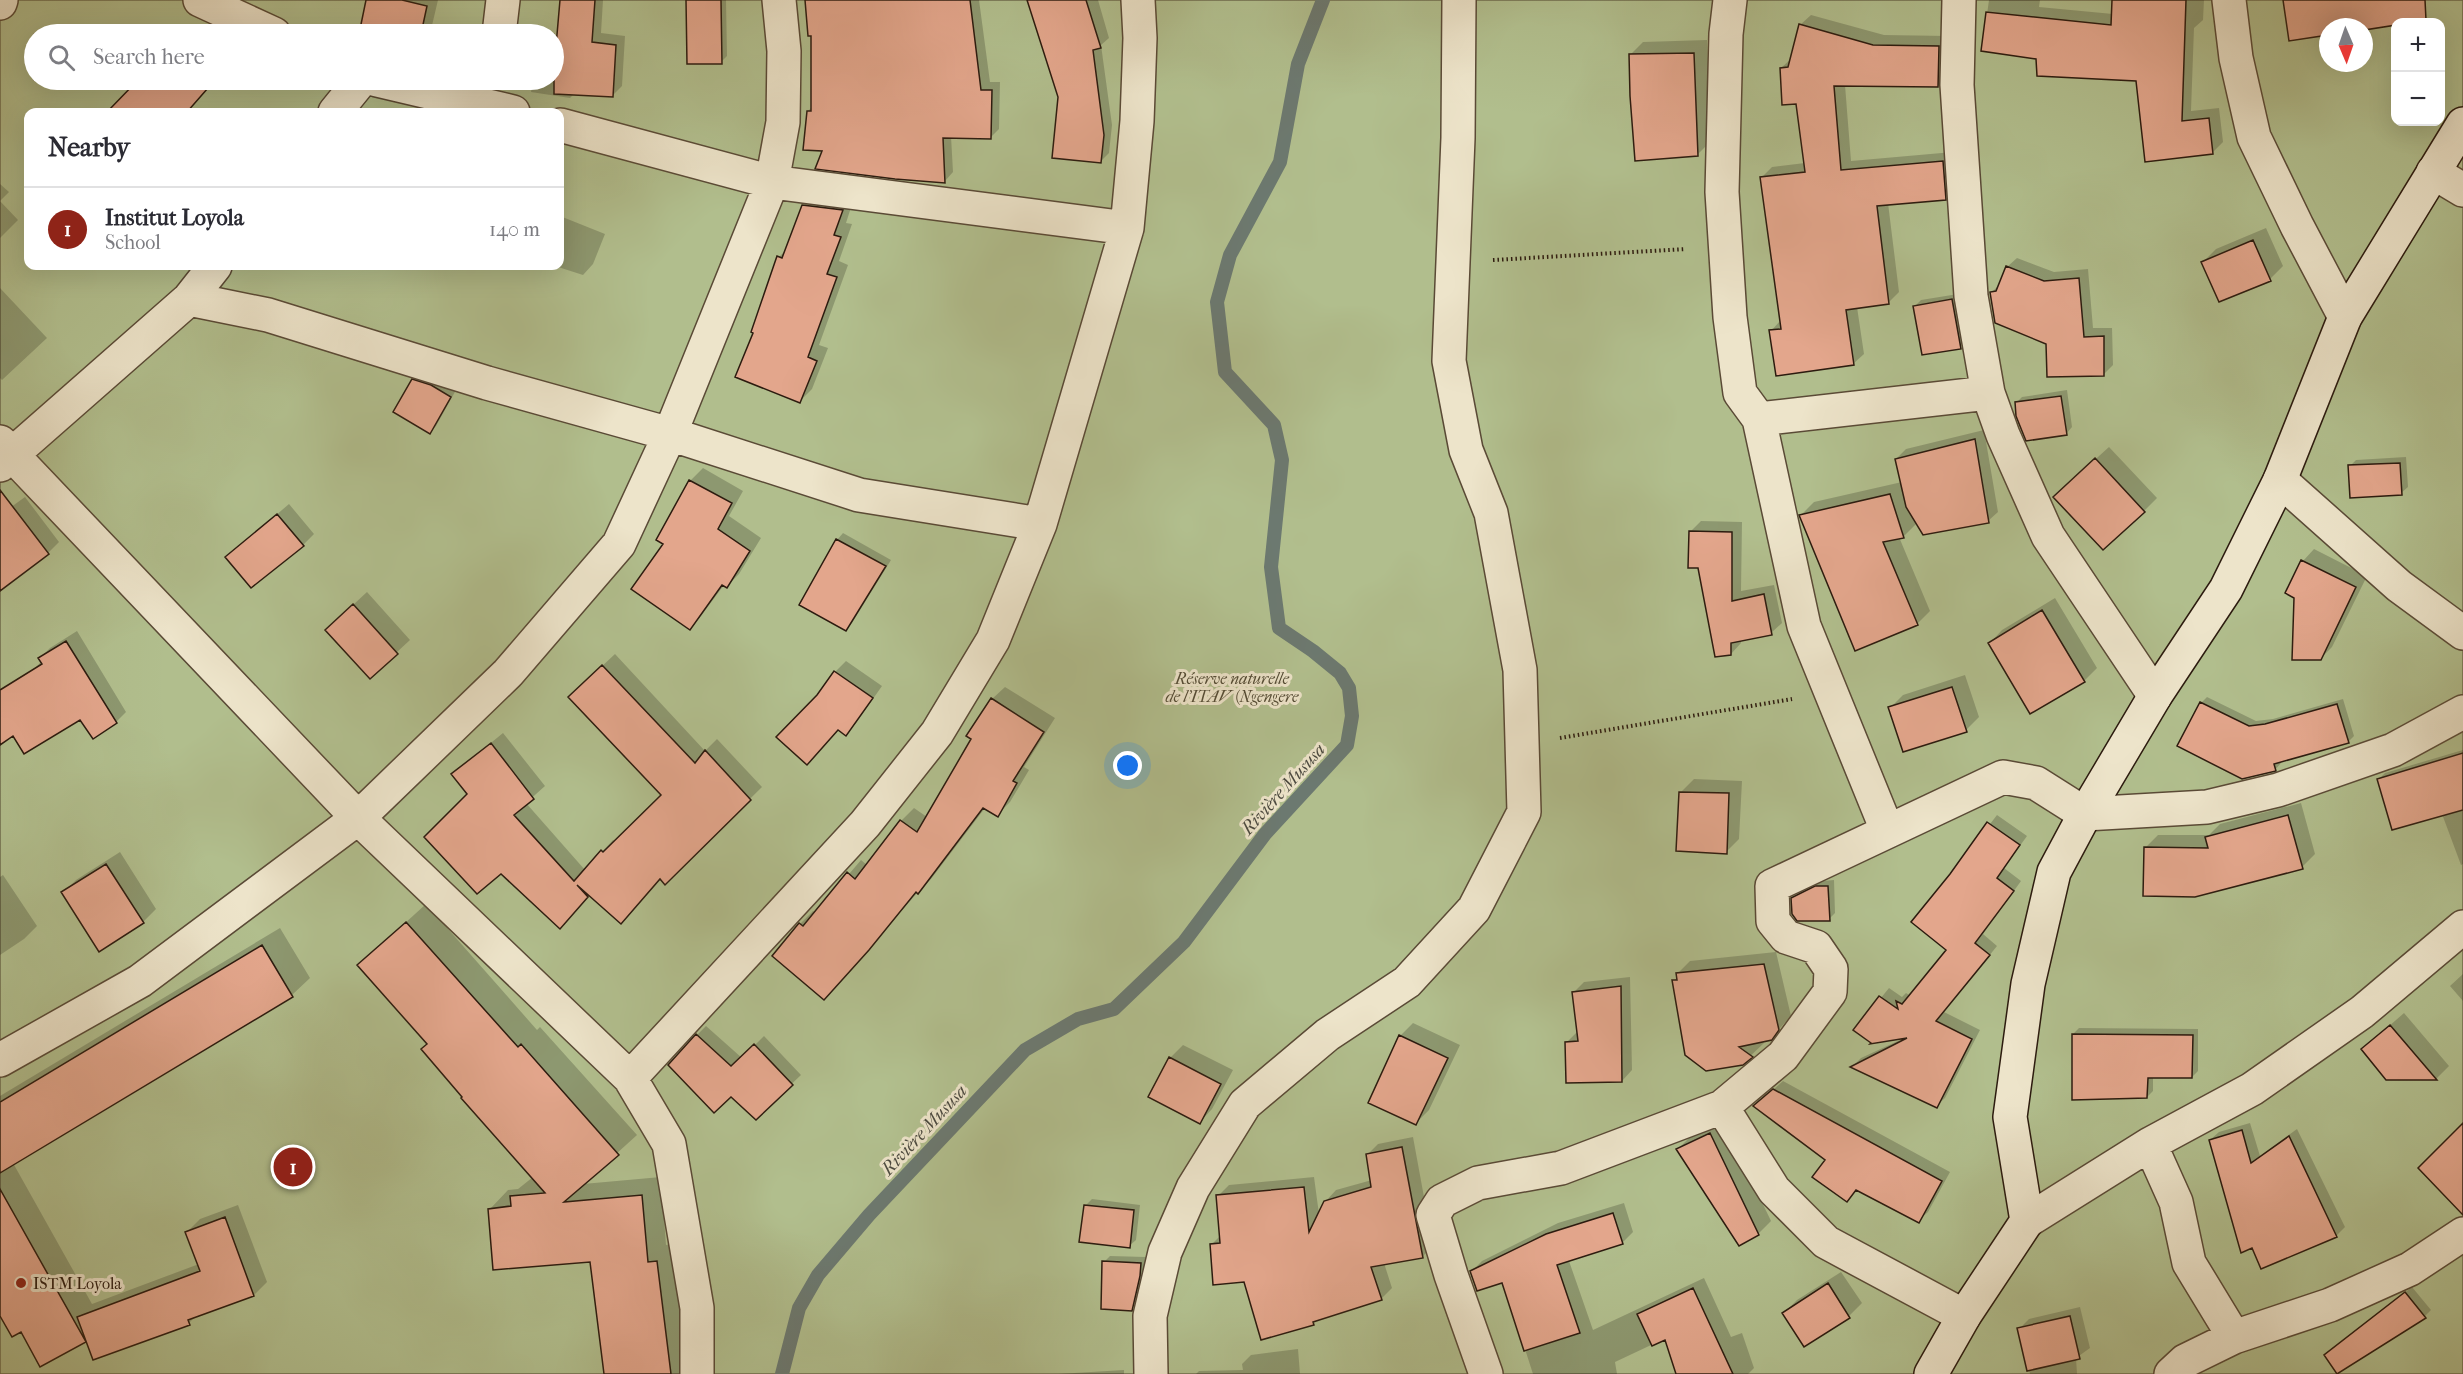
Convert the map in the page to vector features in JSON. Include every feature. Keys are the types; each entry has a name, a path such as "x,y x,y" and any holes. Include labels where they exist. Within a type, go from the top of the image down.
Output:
{"street":[{"path":"200,0 252,24"},
{"path":"500,24 503,0"},
{"path":"0,1060 140,981 358,819 508,673 619,544 670,434 772,182 783,122 784,51 779,0"},
{"path":"630,1078 865,824 937,733 993,640 1040,524 1127,228 1137,122 1140,38 1138,0"},
{"path":"1151,1374 1150,1316 1165,1252 1193,1188 1245,1104 1327,1035 1407,982 1474,909 1524,812 1520,670 1491,513 1466,450 1449,361 1451,262 1458,138 1459,0"},
{"path":"1730,0 1726,34 1722,192 1730,317 1740,393 1759,418 1804,626 1887,830"},
{"path":"1959,0 1957,85 1971,296 1988,393 2003,435 2048,536 2155,696"},
{"path":"2229,0 2236,58 2254,138 2345,317"},
{"path":"337,108 353,90"},
{"path":"441,90 499,99"},
{"path":"2027,1221 2010,1117 2028,984 2054,872 2085,814 2155,696 2226,589 2280,480 2345,317 2463,124"},
{"path":"564,126 772,182 1127,228"},
{"path":"2433,172 2463,190"},
{"path":"212,270 189,299 4,454 358,819 630,1078 669,1144 698,1308 697,1374"},
{"path":"189,299 268,315 487,383 670,434 859,495 1040,524"},
{"path":"1759,418 1988,393"},
{"path":"2280,480 2399,586 2463,633"},
{"path":"1486,1374 1450,1275 1433,1215 1442,1201 1478,1183 1561,1167 1722,1107 1783,1056 1830,992 1831,969 1816,947 1786,937 1773,921 1772,886 2003,777 2036,783 2085,814 2207,807 2278,790 2393,750 2463,712"},
{"path":"1931,1374 1964,1316 2027,1221 2150,1144 2261,1083 2362,1012 2463,927"},
{"path":"1722,1107 1774,1190 1826,1242 1964,1316"},
{"path":"2150,1144 2176,1202 2189,1263 2234,1337"},
{"path":"2171,1374 2185,1361 2234,1337 2330,1305 2410,1269 2463,1234"}],"path":[{"path":"1451,262 1725,247"},
{"path":"1523,744 1683,719 1831,692"}],"green space":[{"name":"Réserve naturelle de l'ITAV (Ngengere","path":"0,0 2463,0 2463,1374 0,1374"}],"building":[{"path":"366,0 402,0 427,6 423,24 361,24"},
{"path":"560,0 595,0 592,42 616,45 613,97 554,94 554,90 564,90 564,24 558,24"},
{"path":"686,0 721,0 722,64 687,64"},
{"path":"805,0 970,0 981,90 992,90 991,139 943,138 945,183 815,169 822,151 803,150 807,111 811,111 811,36 808,36"},
{"path":"1027,0 1086,0 1101,48 1093,50 1104,135 1101,163 1052,158 1058,97"},
{"path":"2112,0 2186,0 2182,121 2209,118 2213,154 2145,162 2136,81 2037,76 2036,59 1981,51 1986,12 2111,25"},
{"path":"2283,0 2425,0 2426,18 2391,18 2391,26 2373,29 2373,18 2319,18 2319,36 2289,41"},
{"path":"1799,24 1873,45 1939,46 1938,87 1834,86 1841,170 1943,161 1946,200 1877,206 1889,304 1846,310 1854,365 1776,376 1769,330 1781,329 1760,177 1805,172 1796,104 1782,105 1780,68 1788,67"},
{"path":"1694,53 1698,156 1635,161 1629,54"},
{"path":"128,90 206,90 190,108 111,108"},
{"path":"802,205 843,210 834,235 841,237 827,274 837,277 808,357 817,361 800,403 735,377 753,333 751,332 777,256 782,258"},
{"path":"2253,240 2271,281 2219,302 2201,262"},
{"path":"2006,266 2044,281 2079,278 2084,337 2104,336 2104,376 2047,377 2046,344 1995,323 1990,292 1996,291"},
{"path":"1952,299 1961,349 1922,355 1913,306"},
{"path":"412,379 431,385 451,397 430,434 393,412"},
{"path":"2061,396 2067,435 2026,441 2016,416 2015,402"},
{"path":"1975,439 1989,523 1923,535 1906,507 1895,459"},
{"path":"2095,458 2145,512 2103,550 2053,497"},
{"path":"2400,463 2402,495 2350,498 2348,465"},
{"path":"689,480 732,503 718,529 750,551 727,588 722,585 690,630 631,589 663,544 656,540"},
{"path":"0,490 49,554 0,591"},
{"path":"1890,494 1904,538 1883,542 1918,625 1855,651 1799,515"},
{"path":"277,514 304,546 251,588 225,557"},
{"path":"1689,531 1732,532 1732,601 1764,594 1772,635 1731,643 1731,655 1715,657 1698,568 1688,568"},
{"path":"836,539 886,566 846,631 799,605"},
{"path":"2301,560 2356,587 2321,660 2292,660 2294,598 2285,593"},
{"path":"353,604 398,654 370,679 325,630"},
{"path":"2042,610 2085,682 2030,714 1988,643"},
{"path":"66,641 117,723 93,739 80,720 24,754 13,736 0,745 0,690 42,664 38,658"},
{"path":"602,665 695,763 705,750 751,800 665,885 660,879 621,924 577,885 588,897 560,929 501,874 477,894 424,837 467,794 451,774 491,743 534,799 514,815 574,881 601,850 603,852 661,795 568,697"},
{"path":"834,671 873,698 846,736 838,730 807,765 776,737 817,695"},
{"path":"1952,687 1967,732 1903,752 1888,707"},
{"path":"991,698 1044,732 1013,781 1017,783 998,817 983,808 918,894 916,892 869,950 824,1000 772,956 799,923 803,926 847,872 855,879 900,820 917,832 971,739 966,736"},
{"path":"2200,702 2249,726 2265,724 2337,704 2349,743 2274,764 2276,771 2242,779 2177,746"},
{"path":"2463,753 2463,810 2392,830 2377,779"},
{"path":"1679,792 1729,793 1727,854 1676,851"},
{"path":"2288,815 2303,869 2195,897 2143,896 2144,847 2208,848 2205,837"},
{"path":"1987,822 2020,845 1997,878 2014,891 1975,943 1990,955 1936,1021 1972,1039 1937,1108 1850,1067 1907,1038 1870,1044 1853,1030 1879,996 1898,1009 1896,1001 1902,1004 1946,950 1911,922 1950,874"},
{"path":"106,864 144,923 99,952 61,892"},
{"path":"1815,886 1828,886 1830,921 1797,921 1792,914 1791,898"},
{"path":"406,922 518,1047 521,1044 619,1155 564,1202 642,1195 648,1262 657,1261 671,1374 604,1374 590,1262 493,1270 488,1209 511,1206 510,1196 545,1193 461,1098 421,1049 427,1044 357,965"},
{"path":"262,945 293,997 0,1173 0,1102"},
{"path":"1764,964 1779,1030 1772,1040 1739,1047 1753,1057 1743,1065 1706,1071 1685,1055 1672,980 1677,980 1676,973"},
{"path":"1621,986 1622,1082 1566,1083 1565,1042 1578,1041 1572,992"},
{"path":"2390,1025 2437,1080 2386,1080 2361,1049"},
{"path":"696,1034 731,1066 754,1044 793,1085 756,1120 731,1097 714,1113 668,1065"},
{"path":"2072,1034 2193,1035 2192,1078 2148,1078 2147,1098 2072,1100"},
{"path":"1399,1035 1448,1058 1416,1125 1368,1103"},
{"path":"1169,1057 1221,1084 1200,1124 1148,1097"},
{"path":"1773,1089 1942,1181 1919,1223 1856,1190 1847,1202 1812,1177 1825,1160 1753,1106"},
{"path":"2463,1123 2463,1215 2418,1168"},
{"path":"2242,1130 2251,1163 2289,1136 2337,1237 2261,1269 2252,1248 2241,1253 2209,1140"},
{"path":"1710,1133 1759,1235 1739,1246 1676,1149"},
{"path":"1402,1147 1423,1258 1371,1267 1382,1300 1313,1322 1314,1325 1261,1340 1244,1282 1213,1285 1210,1244 1220,1243 1216,1195 1304,1187 1309,1232 1324,1201 1371,1187 1366,1154"},
{"path":"0,1189 86,1342 40,1367 21,1332 12,1337 0,1316"},
{"path":"1084,1205 1134,1210 1130,1248 1079,1242"},
{"path":"1613,1213 1623,1244 1557,1265 1580,1333 1524,1351 1502,1283 1477,1291 1470,1271 1546,1234"},
{"path":"225,1217 254,1296 188,1320 190,1325 93,1360 77,1317 200,1271 185,1232"},
{"path":"1102,1261 1141,1263 1132,1311 1101,1309"},
{"path":"1828,1283 1850,1318 1804,1347 1782,1313"},
{"path":"1693,1288 1733,1374 1676,1374 1665,1340 1652,1346 1637,1314"},
{"path":"2405,1292 2426,1318 2337,1374 2324,1355"},
{"path":"2070,1316 2080,1359 2027,1371 2017,1328"}],"waterway":[{"name":"Rivière Mususa","path":"782,1374 799,1308 818,1275 869,1215 1025,1050 1078,1019 1114,1009 1184,942 1265,834 1347,745 1352,716 1349,688 1340,673 1279,628 1271,567 1282,460 1274,425 1225,372 1217,302 1230,255 1280,162 1298,64 1323,0"}],"place":[{"name":"Institut Loyola","path":"293,1167"},
{"name":"ISTM Loyola","path":"21,1283"}]}
